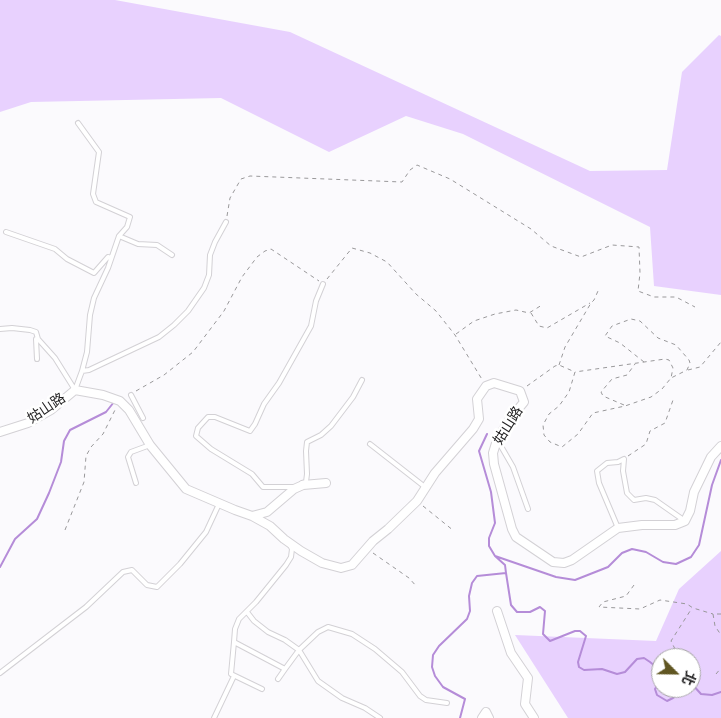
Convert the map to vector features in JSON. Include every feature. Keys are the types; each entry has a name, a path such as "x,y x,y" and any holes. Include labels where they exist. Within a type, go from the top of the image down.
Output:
{"street":[{"name":"姑山路","path":"486,386 494,384 520,391 524,402 510,418 498,440 494,453 494,464 512,529 516,537 544,557 553,562 564,563 572,560 618,528 642,525 675,525 684,521"},
{"path":"120,401 129,410 150,445 186,489 252,516 270,526 289,542 322,563 341,568 352,566 373,540 417,501 435,473 479,420 477,399 486,386"},
{"name":"姑山路","path":"0,432 28,423 50,410 75,390 104,394 120,401"},
{"path":"684,521 690,512 694,492 711,457 721,446"},
{"path":"252,516 267,512 294,489 326,483"},
{"path":"497,611 511,653 528,678 525,704 534,718"},
{"path":"482,718 486,712 489,718"}],"lane":[{"path":"75,390 87,352 90,315 94,298 112,258 119,236 127,227 130,217 96,202 92,194 98,152 78,123"},
{"path":"82,371 89,370 159,337 188,311 204,288 210,274 210,255 226,222"},
{"path":"6,232 55,249 67,259 94,273 108,257 112,258"},
{"path":"119,236 138,244 157,246 172,255"},
{"path":"323,284 316,301 311,326 250,431 215,417 208,418 198,428 196,436 211,449 252,474 264,487 291,488 306,482 307,442 321,435 331,426 353,397 362,380"},
{"path":"0,329 12,328 36,332 38,339 55,358 75,390"},
{"path":"37,359 36,339 38,339"},
{"path":"130,395 143,418"},
{"path":"498,440 513,467 528,509"},
{"path":"370,444 426,487"},
{"path":"136,484 128,457 131,452 150,445"},
{"path":"624,458 623,471 627,493 634,500 646,498 654,500 684,521"},
{"path":"618,528 599,483 597,471 607,463 618,462 624,458"},
{"path":"0,673 86,607 123,572 132,570 147,585 157,587 180,564 206,532 219,504"},
{"path":"262,689 234,676 230,672 235,629 239,619 247,612 291,557 292,549 289,542"},
{"path":"247,612 254,621 268,632 285,640 299,650 318,680 342,698 365,708 380,718"},
{"path":"278,679 299,650 318,632 328,627 352,634 375,649 402,672 420,696 426,700 447,702"},
{"path":"234,642 285,669"},
{"path":"214,718 234,676"}],"path":[{"path":"226,222 230,198 241,180 250,176 402,182 410,170 417,165 450,178 531,229 551,246 581,258 612,245 639,247 640,273 638,291 654,297 676,297 695,306"},
{"path":"130,395 164,375 193,352 224,311 242,277 257,257 271,249 323,284 352,248 370,253 387,262 416,294 436,311 455,335 486,386"},
{"path":"531,312 539,326 547,328 590,303 598,292"},
{"path":"520,391 546,371 559,365 565,347 590,303"},
{"path":"455,335 474,321 516,310 529,313 542,305"},
{"path":"644,362 620,343 605,336 612,326 631,319 640,321 658,338 676,346 685,354 690,363 687,370"},
{"path":"671,378 687,370 700,367 721,342"},
{"path":"559,365 575,372 665,358 669,360 673,368 671,378 662,390 650,397 625,406 593,414 578,434 562,446 550,442 544,436 543,426 549,414 559,406 569,392 575,372"},
{"path":"625,406 602,396 601,392 612,379 627,375 636,364"},
{"path":"624,458 646,444 650,431 665,424 672,400"},
{"path":"65,530 84,482 86,456 103,434 120,401"},
{"path":"417,501 454,531"},
{"path":"367,549 409,578 417,587"},
{"path":"634,585 626,596 603,602 599,607 640,608 660,600 687,604 692,608 713,614 721,614"},
{"path":"675,648 672,641 692,608"},
{"path":"713,614 715,626 721,635"},
{"path":"716,674 721,668"}],"shaded area":[{"path":"0,0 115,0 290,32 590,171 667,170 682,72 719,35 721,36 721,295 654,286 650,227 463,134 406,116 329,152 221,98 31,102 0,112"},
{"path":"721,551 721,718 568,718 515,635 656,641 679,589"}],"waterway":[{"path":"0,567 15,539 37,519 61,462 64,441 70,430 106,412 114,402"},
{"path":"487,434 479,451 491,492 495,523 489,538 489,546 495,556 505,565 506,573"},
{"path":"495,556 556,577 575,580 608,567 622,553 632,549 646,552 663,562 676,564 691,557 699,545 712,485 721,460"},
{"path":"460,718 465,699 443,687 435,676 432,667 433,655 439,646 467,619 470,611 469,596 472,583 477,576 506,573 511,605 517,612 530,612 540,607 545,611 543,634 550,641 575,631 580,631 586,636 578,662 579,667 584,670 602,669 617,674 625,672 637,659 644,658 651,663"},
{"path":"701,694 712,695 721,692"},
{"path":"662,698 667,701 673,698"}]}
